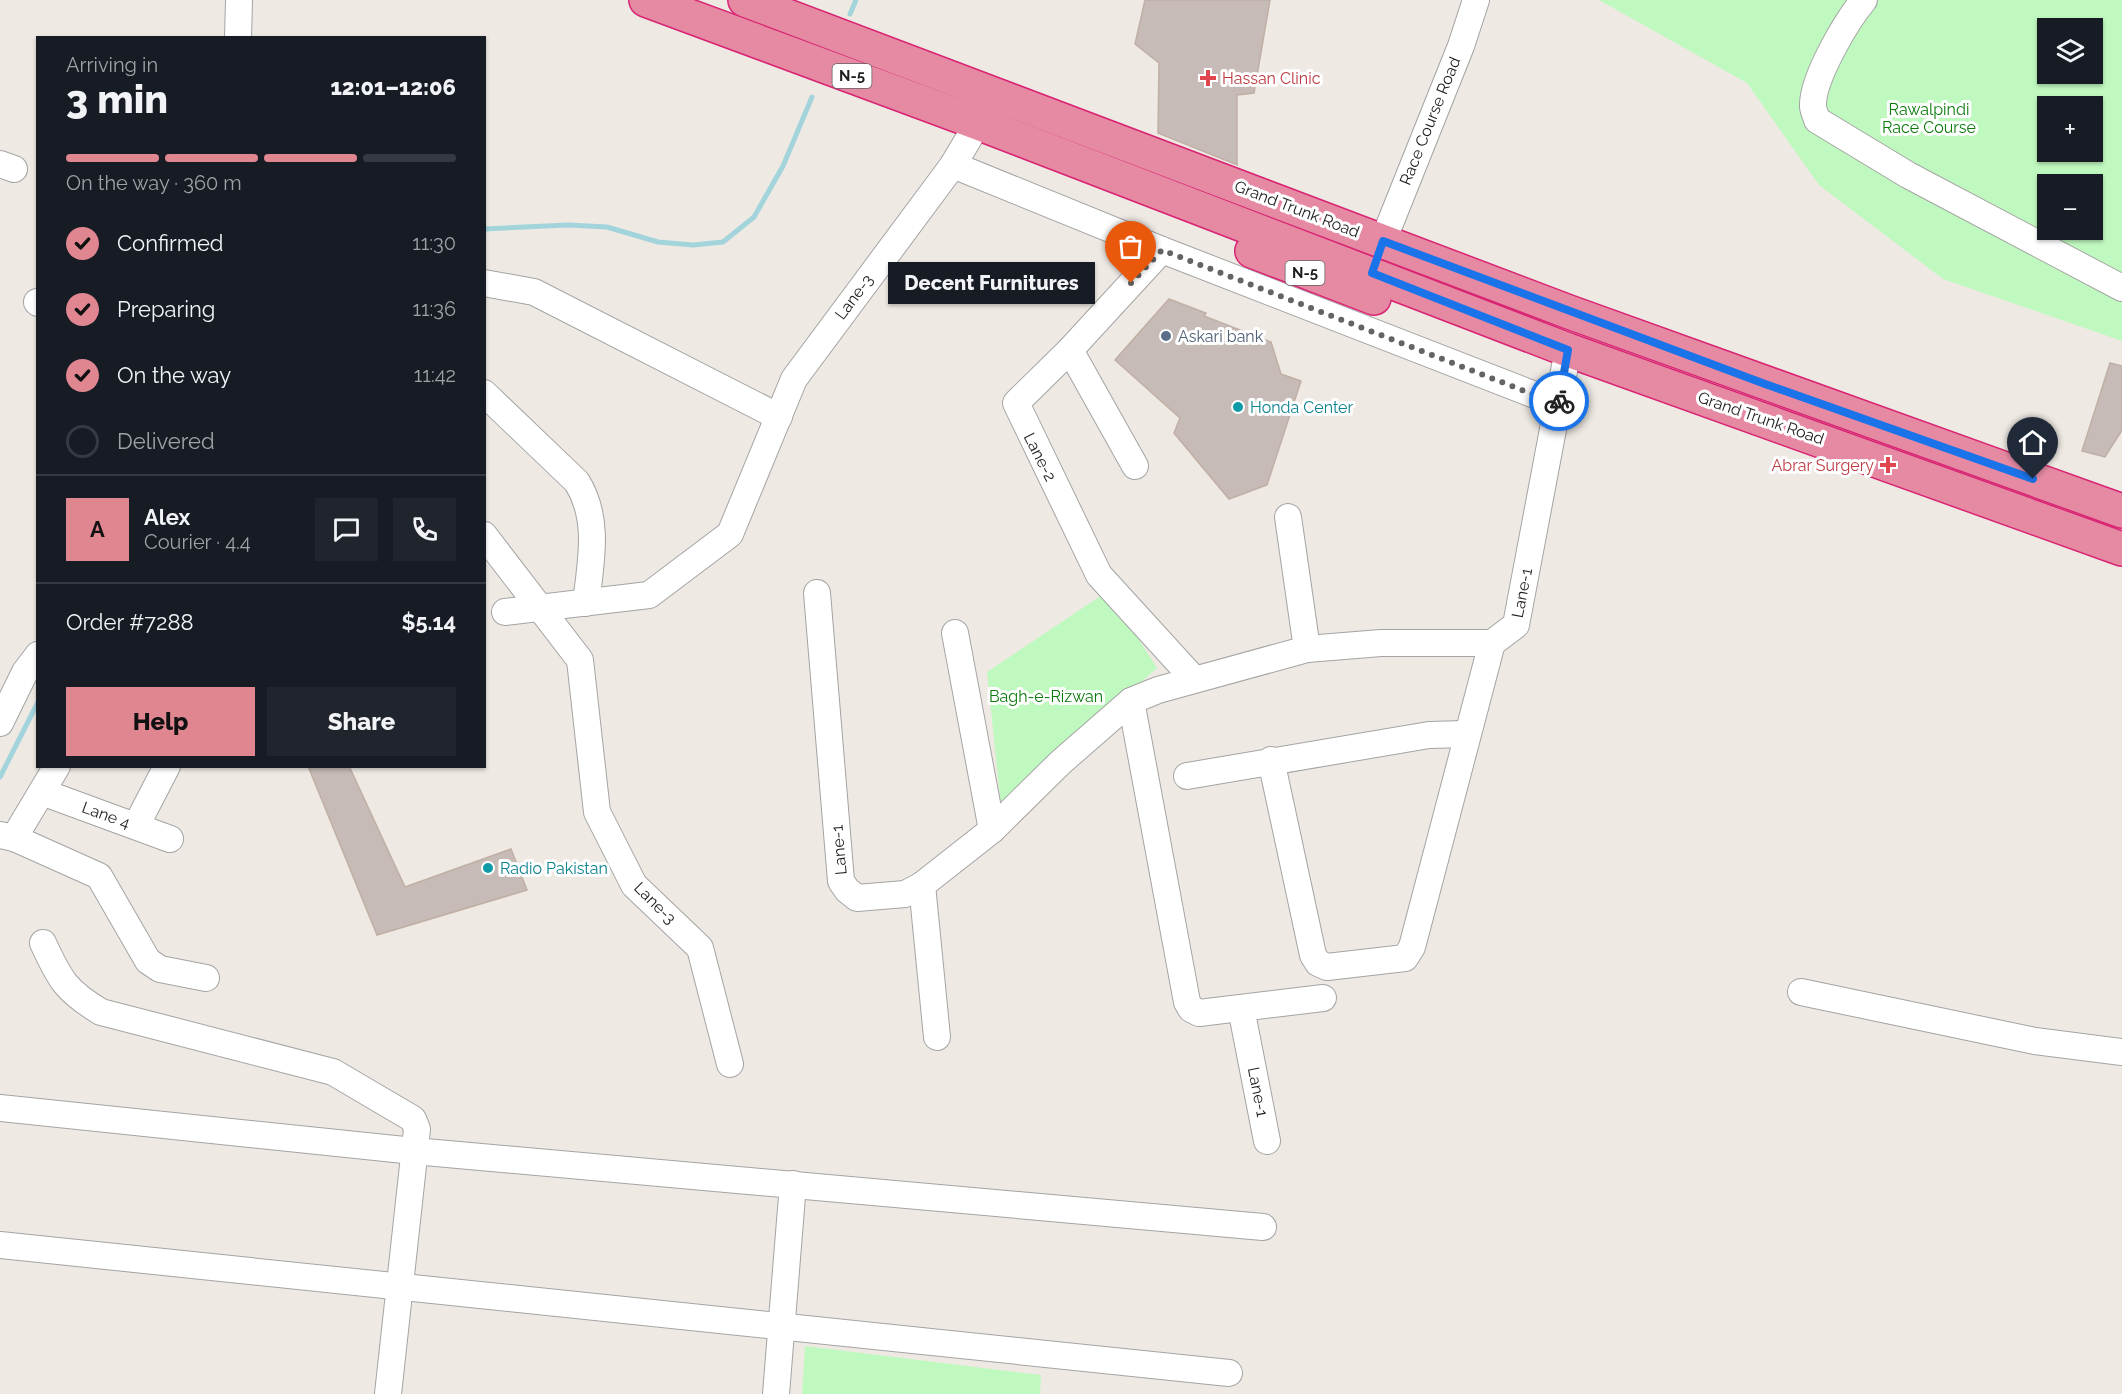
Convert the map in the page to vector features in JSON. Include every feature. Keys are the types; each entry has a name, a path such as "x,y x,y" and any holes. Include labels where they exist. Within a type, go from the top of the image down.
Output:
{"highway":[{"name":"Grand Trunk Road","path":"646,0 978,123 1568,350 2122,549"},
{"name":"Grand Trunk Road","path":"745,0 1765,384 2122,511"},
{"name":"Grand Trunk Road","path":"1057,154 1188,224 1310,275 1490,339 1568,350"},
{"path":"1372,273 1383,241"}],"street":[{"path":"238,36 239,0"},
{"name":"Race Course Road","path":"1383,241 1461,46 1476,0"},
{"path":"1864,0 1854,12 1816,85 1812,108 1817,120 1918,180 2122,288"},
{"name":"Lane-3","path":"506,612 649,595 730,534 794,379 953,165 978,123"},
{"path":"953,165 1162,250 1558,404"},
{"name":"Lane-2","path":"1162,250 1070,350 1016,403 1019,414 1099,575 1193,678"},
{"path":"486,283 534,292 779,417"},
{"path":"1070,350 1135,466"},
{"name":"Lane-1","path":"817,593 841,881 857,898 904,894 922,885 992,830 1062,762 1131,701 1193,678 1307,649 1382,643 1492,643 1504,636 1516,625 1568,350"},
{"path":"486,395 577,482 588,499 592,523 586,603"},
{"path":"1288,517 1307,649"},
{"path":"486,538 541,608"},
{"name":"Lane-3","path":"541,608 580,660 597,812 634,885 700,948 730,1064"},
{"path":"955,633 992,830"},
{"path":"1271,760 1312,955 1318,963 1327,966 1405,958 1412,947 1466,734 1492,643"},
{"path":"0,723 25,672 36,658"},
{"path":"1131,701 1187,1002 1191,1009 1199,1013 1323,998"},
{"path":"1187,776 1429,735 1466,734"},
{"path":"56,768 42,792 7,836 99,876 154,966 206,978"},
{"path":"136,826 166,768"},
{"name":"Lane 4","path":"42,792 170,839"},
{"path":"922,885 937,1037"},
{"path":"44,943 60,979 78,999 101,1012 333,1072 413,1119 417,1129 387,1394"},
{"path":"1802,992 2035,1041 2122,1052"},
{"name":"Lane-1","path":"1241,1008 1267,1141"},
{"path":"0,1108 414,1151 1263,1227"},
{"path":"776,1394 793,1184"},
{"path":"0,1245 780,1324 1229,1373"}],"green space":[{"name":"Rawalpindi Race Course","path":"1599,0 2122,0 2122,341 1943,279 1819,185 1747,83"},
{"name":"Bagh-e-Rizwan","path":"1108,591 1157,668 1001,806 987,672"},
{"path":"805,1346 1041,1375 1040,1394 802,1394"}],"building":[{"name":"Hassan Clinic","path":"1145,0 1270,0 1254,93 1237,95 1237,165 1158,133 1159,63 1135,44"},
{"name":"Honda Center","path":"1169,299 1206,313 1204,316 1271,342 1281,374 1301,381 1267,485 1229,499 1174,433 1180,418 1115,360"},
{"path":"2110,363 2122,366 2122,430 2105,457 2082,451"},
{"name":"Radio Pakistan","path":"309,768 350,768 405,887 511,849 527,890 377,935"}],"waterway":[{"path":"850,14 856,0"},
{"path":"486,229 568,225 607,227 658,242 693,245 723,242 754,217 783,166 812,97"},
{"path":"0,777 36,706"}],"way so far":[{"path":"1131,283 1162,250 1558,404 1559,401"}],"place":[{"name":"Hassan Clinic","path":"1208,78"},
{"name":"Decent Furnitures","path":"1131,283"},
{"name":"Askari bank","path":"1166,336"},
{"name":"Honda Center","path":"1238,407"},
{"name":"Abrar Surgery","path":"1888,465"},
{"name":"Radio Pakistan","path":"488,868"}],"route":[{"path":"1559,401 1568,350 1372,273 1383,241 1765,384 2033,479"}]}
